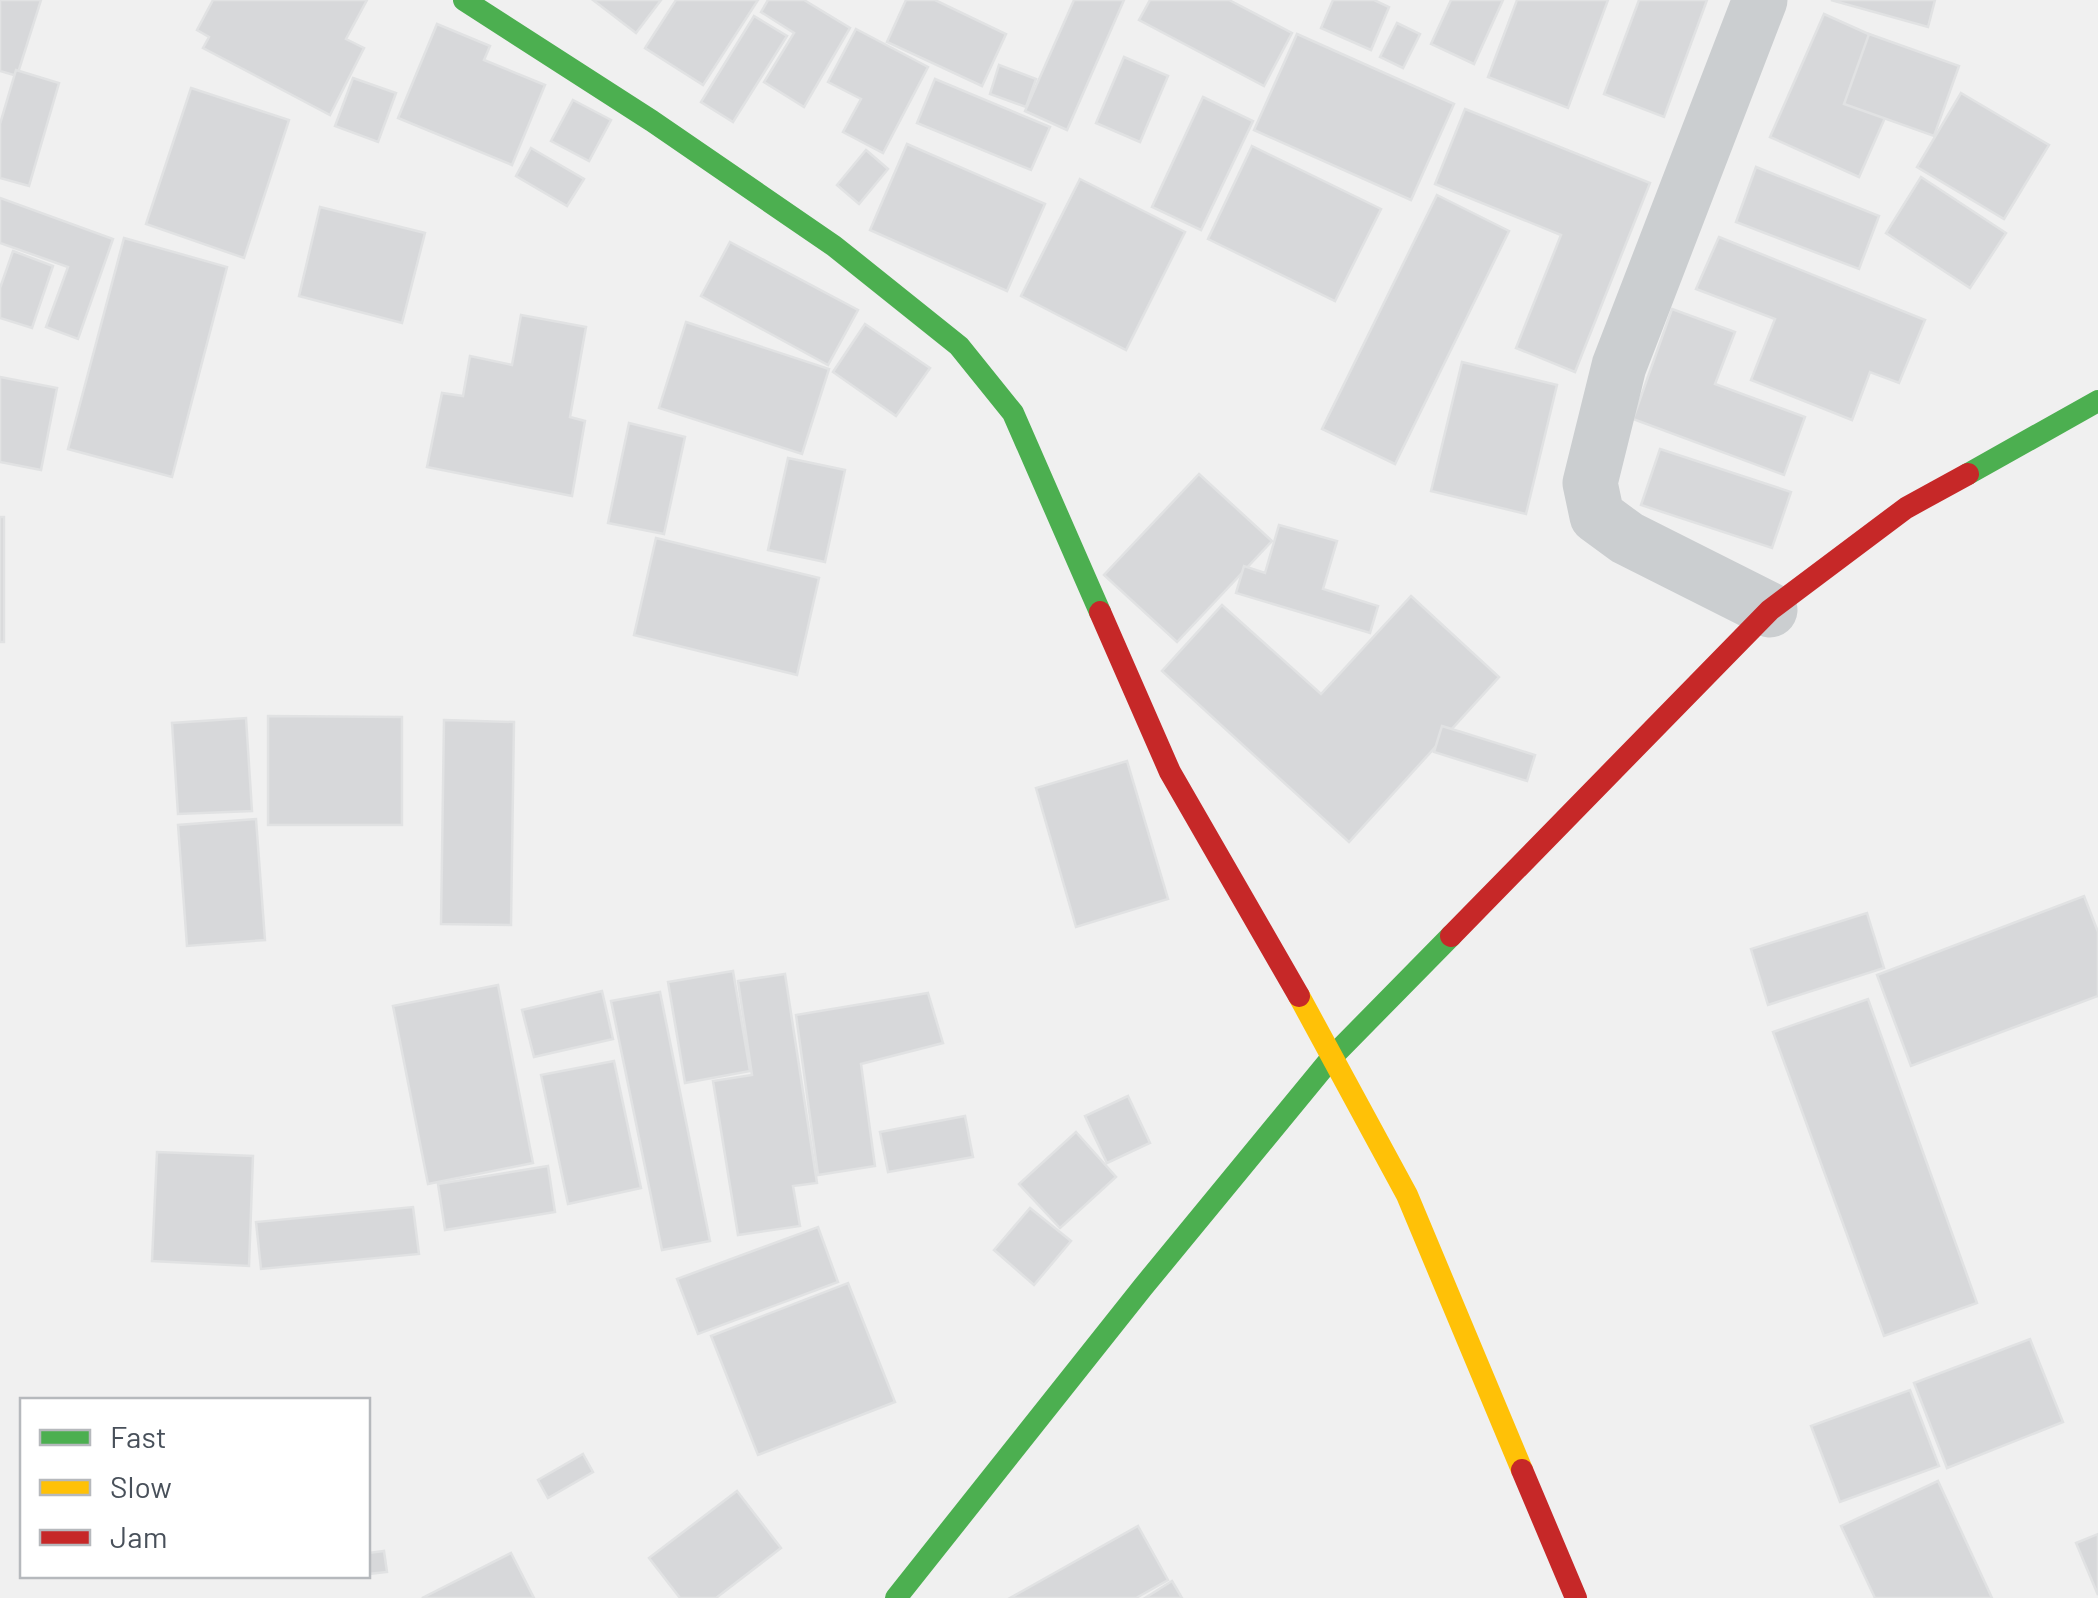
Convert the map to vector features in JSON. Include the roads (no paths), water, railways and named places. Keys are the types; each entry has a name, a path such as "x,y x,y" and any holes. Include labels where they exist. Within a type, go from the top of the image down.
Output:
{"street":[{"path":"464,0 652,121 834,246 959,346 1013,413 1170,772 1333,1056 1407,1196 1576,1598"},
{"path":"1760,0 1619,366 1590,483 1598,516 1628,538 1770,610"},
{"path":"896,1598 1142,1287 1333,1056 1770,610 1906,508 2098,401"}]}
